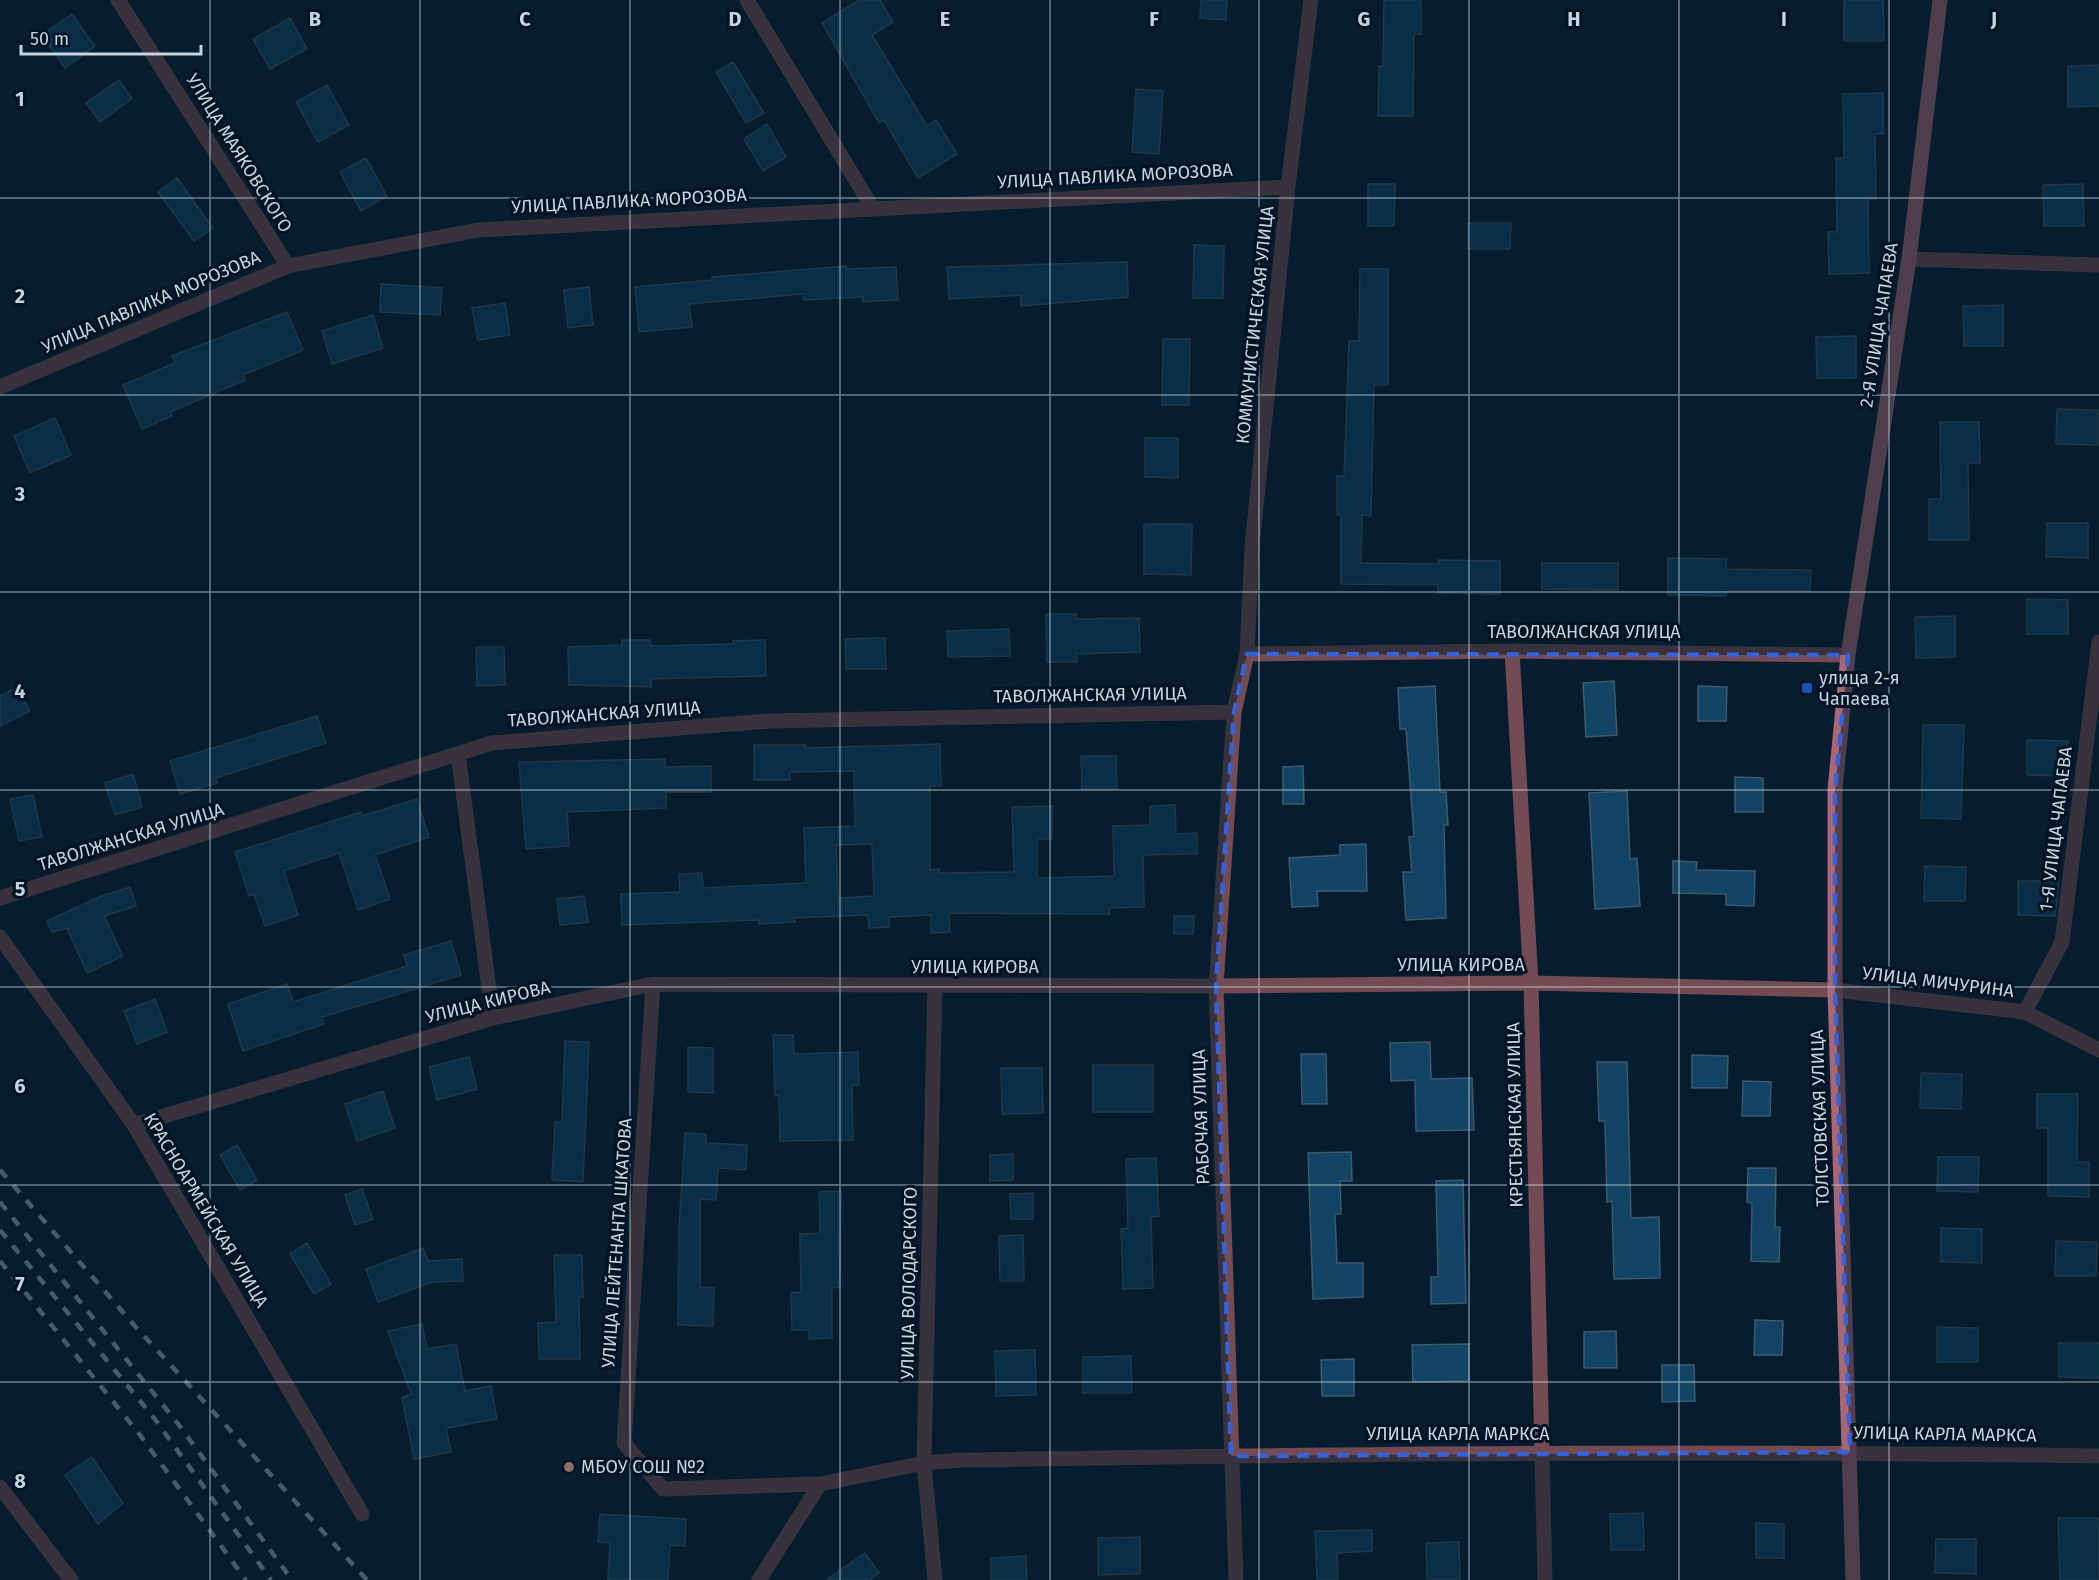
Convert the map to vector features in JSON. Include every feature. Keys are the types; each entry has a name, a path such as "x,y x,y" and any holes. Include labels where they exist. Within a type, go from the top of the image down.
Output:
{"main road":[{"name":"2-Я УЛИЦА ЧАПАЕВА","path":"1848,655 1909,259 1940,0"},
{"name":"ТОЛСТОВСКАЯ УЛИЦА","path":"1848,655 1834,790 1835,990 1853,1580"}],"street":[{"name":"УЛИЦА МАЯКОВСКОГО","path":"118,0 288,266"},
{"path":"747,0 872,207"},
{"name":"КОММУНИСТИЧЕСКАЯ УЛИЦА","path":"1247,654 1252,547 1288,187 1311,0"},
{"name":"УЛИЦА ПАВЛИКА МОРОЗОВА","path":"0,387 288,266 478,230 872,207 1288,187"},
{"path":"1909,259 2099,265"},
{"name":"1-Я УЛИЦА ЧАПАЕВА","path":"2025,1012 2062,942 2099,642"},
{"name":"ТАВОЛЖАНСКАЯ УЛИЦА","path":"1247,654 1512,651 1848,655"},
{"name":"КРЕСТЬЯНСКАЯ УЛИЦА","path":"1512,651 1531,983 1545,1580"},
{"name":"РАБОЧАЯ УЛИЦА","path":"1236,1580 1216,986 1234,712 1247,654"},
{"name":"ТАВОЛЖАНСКАЯ УЛИЦА","path":"0,898 492,743 769,721 1234,712"},
{"path":"458,754 492,1018"},
{"name":"КРАСНОАРМЕЙСКАЯ УЛИЦА","path":"0,937 134,1125 362,1514"},
{"name":"УЛИЦА КИРОВА","path":"134,1125 492,1018 653,984 1216,986 1531,983 1835,990"},
{"name":"УЛИЦА ЛЕЙТЕНАНТА ШКАТОВА","path":"653,984 624,1443 663,1489"},
{"name":"УЛИЦА ВОЛОДАРСКОГО","path":"935,986 924,1463 935,1580"},
{"name":"УЛИЦА МИЧУРИНА","path":"1835,990 2025,1012 2099,1050"},
{"name":"УЛИЦА КАРЛА МАРКСА","path":"663,1489 820,1484 924,1463 1231,1456 1541,1453 1850,1452 2099,1456"},
{"path":"759,1580 820,1484"},
{"path":"0,1487 71,1580"}],"highlighted area":[{"path":"1247,654 1848,655 1835,790 1835,990 1850,1452 1231,1456 1216,986 1234,712"}],"building":[{"path":"859,0 880,0 893,22 872,35 927,126 936,120 957,154 918,178 884,120 879,123 822,23"},
{"path":"1201,0 1227,0 1226,20 1200,18"},
{"path":"1384,0 1421,0 1421,34 1414,34 1413,116 1378,116 1379,66 1383,66"},
{"path":"1844,0 1883,0 1884,41 1844,41"},
{"path":"72,14 95,46 65,68 42,35"},
{"path":"290,18 307,49 270,69 253,39"},
{"path":"733,62 764,113 746,123 716,72"},
{"path":"2099,65 2099,106 2068,107 2068,66"},
{"path":"119,80 132,98 100,122 86,103"},
{"path":"327,85 349,125 318,142 296,102"},
{"path":"1136,89 1163,91 1159,154 1132,152"},
{"path":"1883,93 1883,134 1875,134 1876,199 1868,199 1869,273 1829,274 1828,232 1837,232 1836,158 1844,158 1843,94"},
{"path":"767,124 786,157 763,171 744,139"},
{"path":"366,158 387,196 361,211 340,172"},
{"path":"177,178 213,228 194,241 158,192"},
{"path":"1368,184 1395,184 1394,226 1368,226"},
{"path":"2083,184 2084,226 2044,226 2043,185"},
{"path":"1468,223 1511,223 1510,249 1468,249"},
{"path":"1194,245 1224,246 1223,298 1193,298"},
{"path":"1127,262 1128,297 1021,306 1021,295 949,299 947,267"},
{"path":"846,266 846,269 896,267 898,300 863,302 863,297 804,300 803,294 689,304 692,327 639,332 635,287 712,280 712,277"},
{"path":"1360,269 1388,269 1388,385 1374,385 1371,516 1362,515 1361,563 1438,564 1438,560 1500,561 1500,594 1438,593 1438,585 1341,584 1341,515 1337,515 1337,476 1344,476 1349,341 1359,341"},
{"path":"381,284 442,288 440,315 380,312"},
{"path":"589,287 593,325 568,328 564,290"},
{"path":"505,303 510,335 478,340 472,308"},
{"path":"2003,305 2003,346 1964,346 1963,306"},
{"path":"287,312 303,350 243,375 245,380 170,412 172,416 142,429 123,385 175,363 172,356"},
{"path":"373,315 383,348 332,364 322,331"},
{"path":"1856,336 1856,378 1817,378 1816,337"},
{"path":"1163,339 1190,339 1189,405 1162,405"},
{"path":"2057,409 2098,410 2098,445 2056,444"},
{"path":"55,418 71,455 30,473 14,436"},
{"path":"1940,422 1979,422 1980,463 1968,463 1969,540 1929,540 1929,499 1941,499"},
{"path":"1145,438 1178,438 1178,478 1145,477"},
{"path":"2047,523 2088,523 2088,558 2046,557"},
{"path":"1144,524 1192,524 1191,575 1144,574"},
{"path":"1668,558 1727,559 1726,569 1811,570 1810,591 1726,591 1726,596 1668,595"},
{"path":"1542,563 1618,563 1618,590 1542,589"},
{"path":"2027,599 2068,600 2068,634 2027,634"},
{"path":"1046,614 1076,614 1076,619 1139,618 1140,652 1077,654 1077,662 1047,662"},
{"path":"1955,616 1955,657 1916,658 1915,617"},
{"path":"1009,629 1010,656 948,657 947,631"},
{"path":"885,638 886,669 846,669 845,639"},
{"path":"622,640 650,640 651,646 733,644 733,641 765,640 766,676 651,679 651,687 569,685 568,647 622,645"},
{"path":"476,647 504,647 505,685 477,686"},
{"path":"1614,681 1617,735 1586,737 1583,683"},
{"path":"1435,686 1440,792 1446,792 1448,825 1444,825 1446,918 1406,920 1403,872 1412,872 1409,837 1414,836 1406,729 1400,729 1398,688"},
{"path":"1698,686 1727,687 1726,721 1698,721"},
{"path":"17,687 30,711 0,726 0,696"},
{"path":"317,716 326,743 216,778 217,783 180,794 170,761"},
{"path":"1923,725 1964,725 1961,819 1921,818"},
{"path":"2027,740 2068,741 2067,776 2027,775"},
{"path":"940,744 941,786 930,786 930,870 939,869 940,873 1014,872 1012,807 1052,806 1052,839 1037,839 1037,878 1114,876 1113,826 1150,825 1150,806 1175,805 1176,834 1197,833 1197,854 1143,855 1144,907 1109,908 1110,914 949,913 950,932 931,933 931,915 889,917 889,927 869,928 868,915 794,918 795,922 759,924 759,920 622,925 621,894 680,892 679,874 702,873 703,888 806,883 804,828 855,826 854,771 790,772 790,780 754,780 754,745 806,745 806,748","holes":["872,844 874,896 838,898 836,845"]},
{"path":"1081,756 1116,756 1117,789 1082,789"},
{"path":"665,759 665,767 711,766 711,792 666,792 666,808 567,812 569,846 526,849 519,762"},
{"path":"1303,766 1304,804 1283,804 1283,767"},
{"path":"133,774 142,807 115,815 105,783"},
{"path":"1735,777 1763,778 1763,812 1735,812"},
{"path":"1627,791 1630,859 1637,858 1640,906 1595,909 1589,793"},
{"path":"33,795 42,837 19,841 10,799"},
{"path":"417,799 429,837 375,855 390,899 358,910 339,853 284,871 298,915 265,926 254,894 249,896 235,852 361,812 362,816"},
{"path":"1366,844 1367,891 1317,891 1318,906 1292,907 1289,858 1340,855 1340,845"},
{"path":"1673,861 1697,862 1696,870 1755,871 1754,906 1726,905 1726,894 1673,893"},
{"path":"1925,866 1966,867 1965,901 1924,901"},
{"path":"2018,881 2059,881 2055,916 2018,915"},
{"path":"130,887 136,906 104,916 123,956 87,973 67,928 52,932 47,921 99,897"},
{"path":"584,896 588,922 560,925 557,899"},
{"path":"1174,916 1194,916 1193,934 1174,934"},
{"path":"451,941 461,975 322,1017 324,1024 243,1051 228,1004 287,984 293,1002 407,966 404,955"},
{"path":"155,999 167,1032 137,1044 124,1011"},
{"path":"773,1035 793,1035 794,1054 858,1052 859,1085 852,1085 853,1140 780,1141 779,1095 775,1096"},
{"path":"565,1041 589,1042 583,1182 552,1180 555,1122 562,1122"},
{"path":"1430,1042 1431,1079 1472,1078 1474,1130 1416,1131 1415,1080 1391,1081 1390,1043"},
{"path":"688,1047 713,1048 713,1093 688,1092"},
{"path":"1301,1054 1326,1054 1327,1104 1302,1104"},
{"path":"1692,1055 1728,1056 1727,1088 1692,1088"},
{"path":"469,1057 477,1089 437,1100 429,1067"},
{"path":"1597,1062 1627,1062 1631,1218 1659,1217 1660,1278 1614,1279 1612,1201 1607,1202 1605,1121 1599,1121"},
{"path":"1093,1065 1153,1065 1153,1112 1093,1112"},
{"path":"1001,1068 1042,1068 1043,1113 1002,1114"},
{"path":"1921,1073 1962,1074 1961,1109 1920,1108"},
{"path":"1743,1081 1771,1082 1770,1116 1742,1116"},
{"path":"383,1091 395,1128 357,1141 345,1104"},
{"path":"2037,1094 2078,1094 2077,1162 2089,1162 2089,1197 2048,1196 2048,1128 2037,1128"},
{"path":"685,1133 706,1134 706,1143 747,1145 746,1170 718,1168 716,1200 700,1199 700,1287 714,1288 713,1326 678,1325 679,1228"},
{"path":"237,1145 257,1180 240,1190 220,1155"},
{"path":"1351,1152 1352,1181 1340,1181 1341,1214 1335,1214 1337,1263 1363,1263 1363,1297 1313,1299 1308,1153"},
{"path":"1013,1154 1013,1180 990,1181 990,1155"},
{"path":"1938,1157 1979,1157 1978,1192 1937,1191"},
{"path":"1156,1158 1159,1216 1151,1217 1153,1288 1123,1289 1121,1229 1128,1228 1126,1159"},
{"path":"1748,1168 1776,1168 1775,1227 1780,1227 1779,1262 1751,1261 1752,1203 1747,1202"},
{"path":"1463,1180 1466,1303 1431,1304 1431,1277 1438,1277 1436,1181"},
{"path":"362,1189 373,1219 355,1225 345,1195"},
{"path":"841,1191 840,1287 832,1288 832,1338 809,1339 809,1330 792,1330 791,1293 801,1292 800,1234 820,1233 819,1192"},
{"path":"1033,1193 1033,1219 1011,1219 1010,1194"},
{"path":"1941,1228 1982,1229 1982,1263 1941,1262"},
{"path":"1023,1235 1024,1281 1000,1281 999,1236"},
{"path":"2056,1241 2097,1242 2096,1276 2055,1276"},
{"path":"307,1243 331,1284 314,1294 290,1254"},
{"path":"423,1248 428,1261 462,1259 463,1281 432,1282 378,1302 366,1269"},
{"path":"554,1255 582,1255 583,1297 579,1297 580,1359 539,1359 538,1323 556,1322"},
{"path":"1755,1320 1783,1321 1782,1355 1754,1355"},
{"path":"422,1324 427,1349 456,1344 465,1391 491,1386 497,1419 446,1428 451,1452 414,1459 402,1398 411,1394 388,1331"},
{"path":"1937,1327 1978,1328 1978,1362 1937,1362"},
{"path":"1616,1331 1617,1368 1584,1368 1584,1332"},
{"path":"2059,1343 2099,1343 2099,1378 2059,1377"},
{"path":"1469,1344 1469,1381 1413,1382 1412,1345"},
{"path":"1035,1350 1036,1395 996,1396 995,1351"},
{"path":"1131,1356 1132,1393 1083,1393 1083,1357"},
{"path":"1354,1359 1354,1396 1322,1396 1321,1360"},
{"path":"1662,1365 1694,1365 1695,1401 1662,1402"},
{"path":"92,1457 123,1503 98,1524 65,1475"},
{"path":"1643,1513 1644,1550 1611,1550 1610,1514"},
{"path":"600,1514 686,1519 685,1546 670,1545 668,1580 608,1580 610,1543 598,1542"},
{"path":"2058,1518 2098,1518 2099,1580 2060,1580"},
{"path":"1756,1523 1784,1524 1784,1558 1756,1558"},
{"path":"1372,1530 1372,1551 1337,1553 1338,1580 1317,1580 1315,1531"},
{"path":"1140,1537 1140,1574 1098,1575 1098,1538"},
{"path":"1936,1539 1976,1539 1976,1574 1935,1573"},
{"path":"1459,1542 1460,1579 1427,1579 1426,1543"},
{"path":"865,1553 879,1573 869,1580 826,1580"},
{"path":"1026,1556 1027,1580 991,1580 991,1558"}],"railway":[{"path":"0,1170 134,1325 367,1580"},
{"path":"0,1202 179,1425 292,1580"},
{"path":"0,1230 154,1418 271,1580"},
{"path":"0,1261 140,1435 246,1580"}],"place":[{"name":"улица 2-я Чапаева","path":"1807,688"},
{"name":"МБОУ СОШ №2","path":"569,1467"}]}
